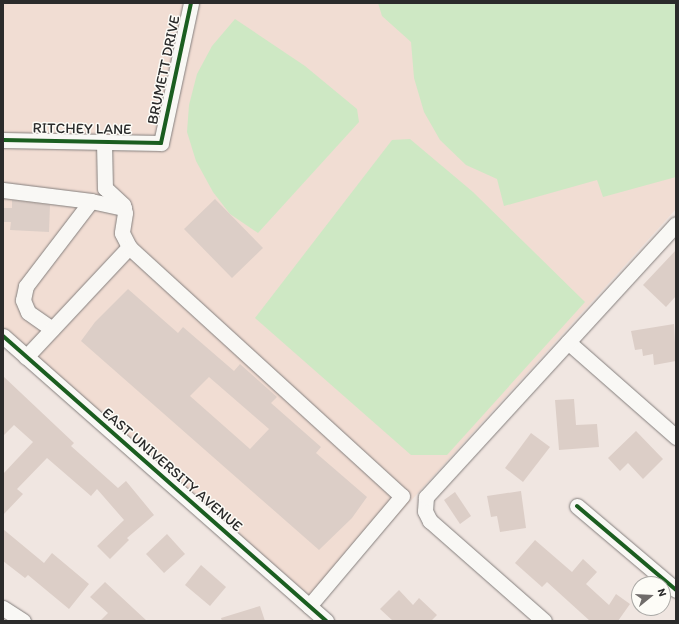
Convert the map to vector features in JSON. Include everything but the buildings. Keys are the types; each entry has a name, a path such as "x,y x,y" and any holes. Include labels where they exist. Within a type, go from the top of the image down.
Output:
{"street":[{"name":"BRUMETT DRIVE","path":"161,143 191,3"},
{"name":"RITCHEY LANE","path":"3,140 161,143"},
{"path":"104,142 105,188 120,200 124,208 122,233 129,247 402,496 308,606"},
{"path":"3,190 91,201 124,208"},
{"path":"52,329 28,312 23,292 91,201"},
{"path":"544,621 430,521 425,511 426,497 676,224"},
{"path":"26,357 129,247"},
{"name":"EAST UNIVERSITY AVENUE","path":"3,336 326,621"},
{"path":"568,342 676,437"},
{"path":"577,506 676,590"},
{"path":"3,608 22,621"}],"shaded area":[{"path":"3,3 676,3 676,209 318,603 3,330"}],"green space":[{"path":"378,3 676,3 676,177 603,197 597,180 504,206 497,179 466,165 440,140 424,112 414,78 411,42 382,16"},
{"path":"235,19 305,66 357,109 359,122 258,233 230,214 213,192 196,161 187,132 189,105 197,74 212,46"},
{"path":"410,139 473,192 585,302 447,455 411,455 255,318 392,140"}],"cycle path":[{"path":"3,140 161,143 191,3"},
{"path":"3,336 326,621"},
{"path":"577,506 676,590"}]}
